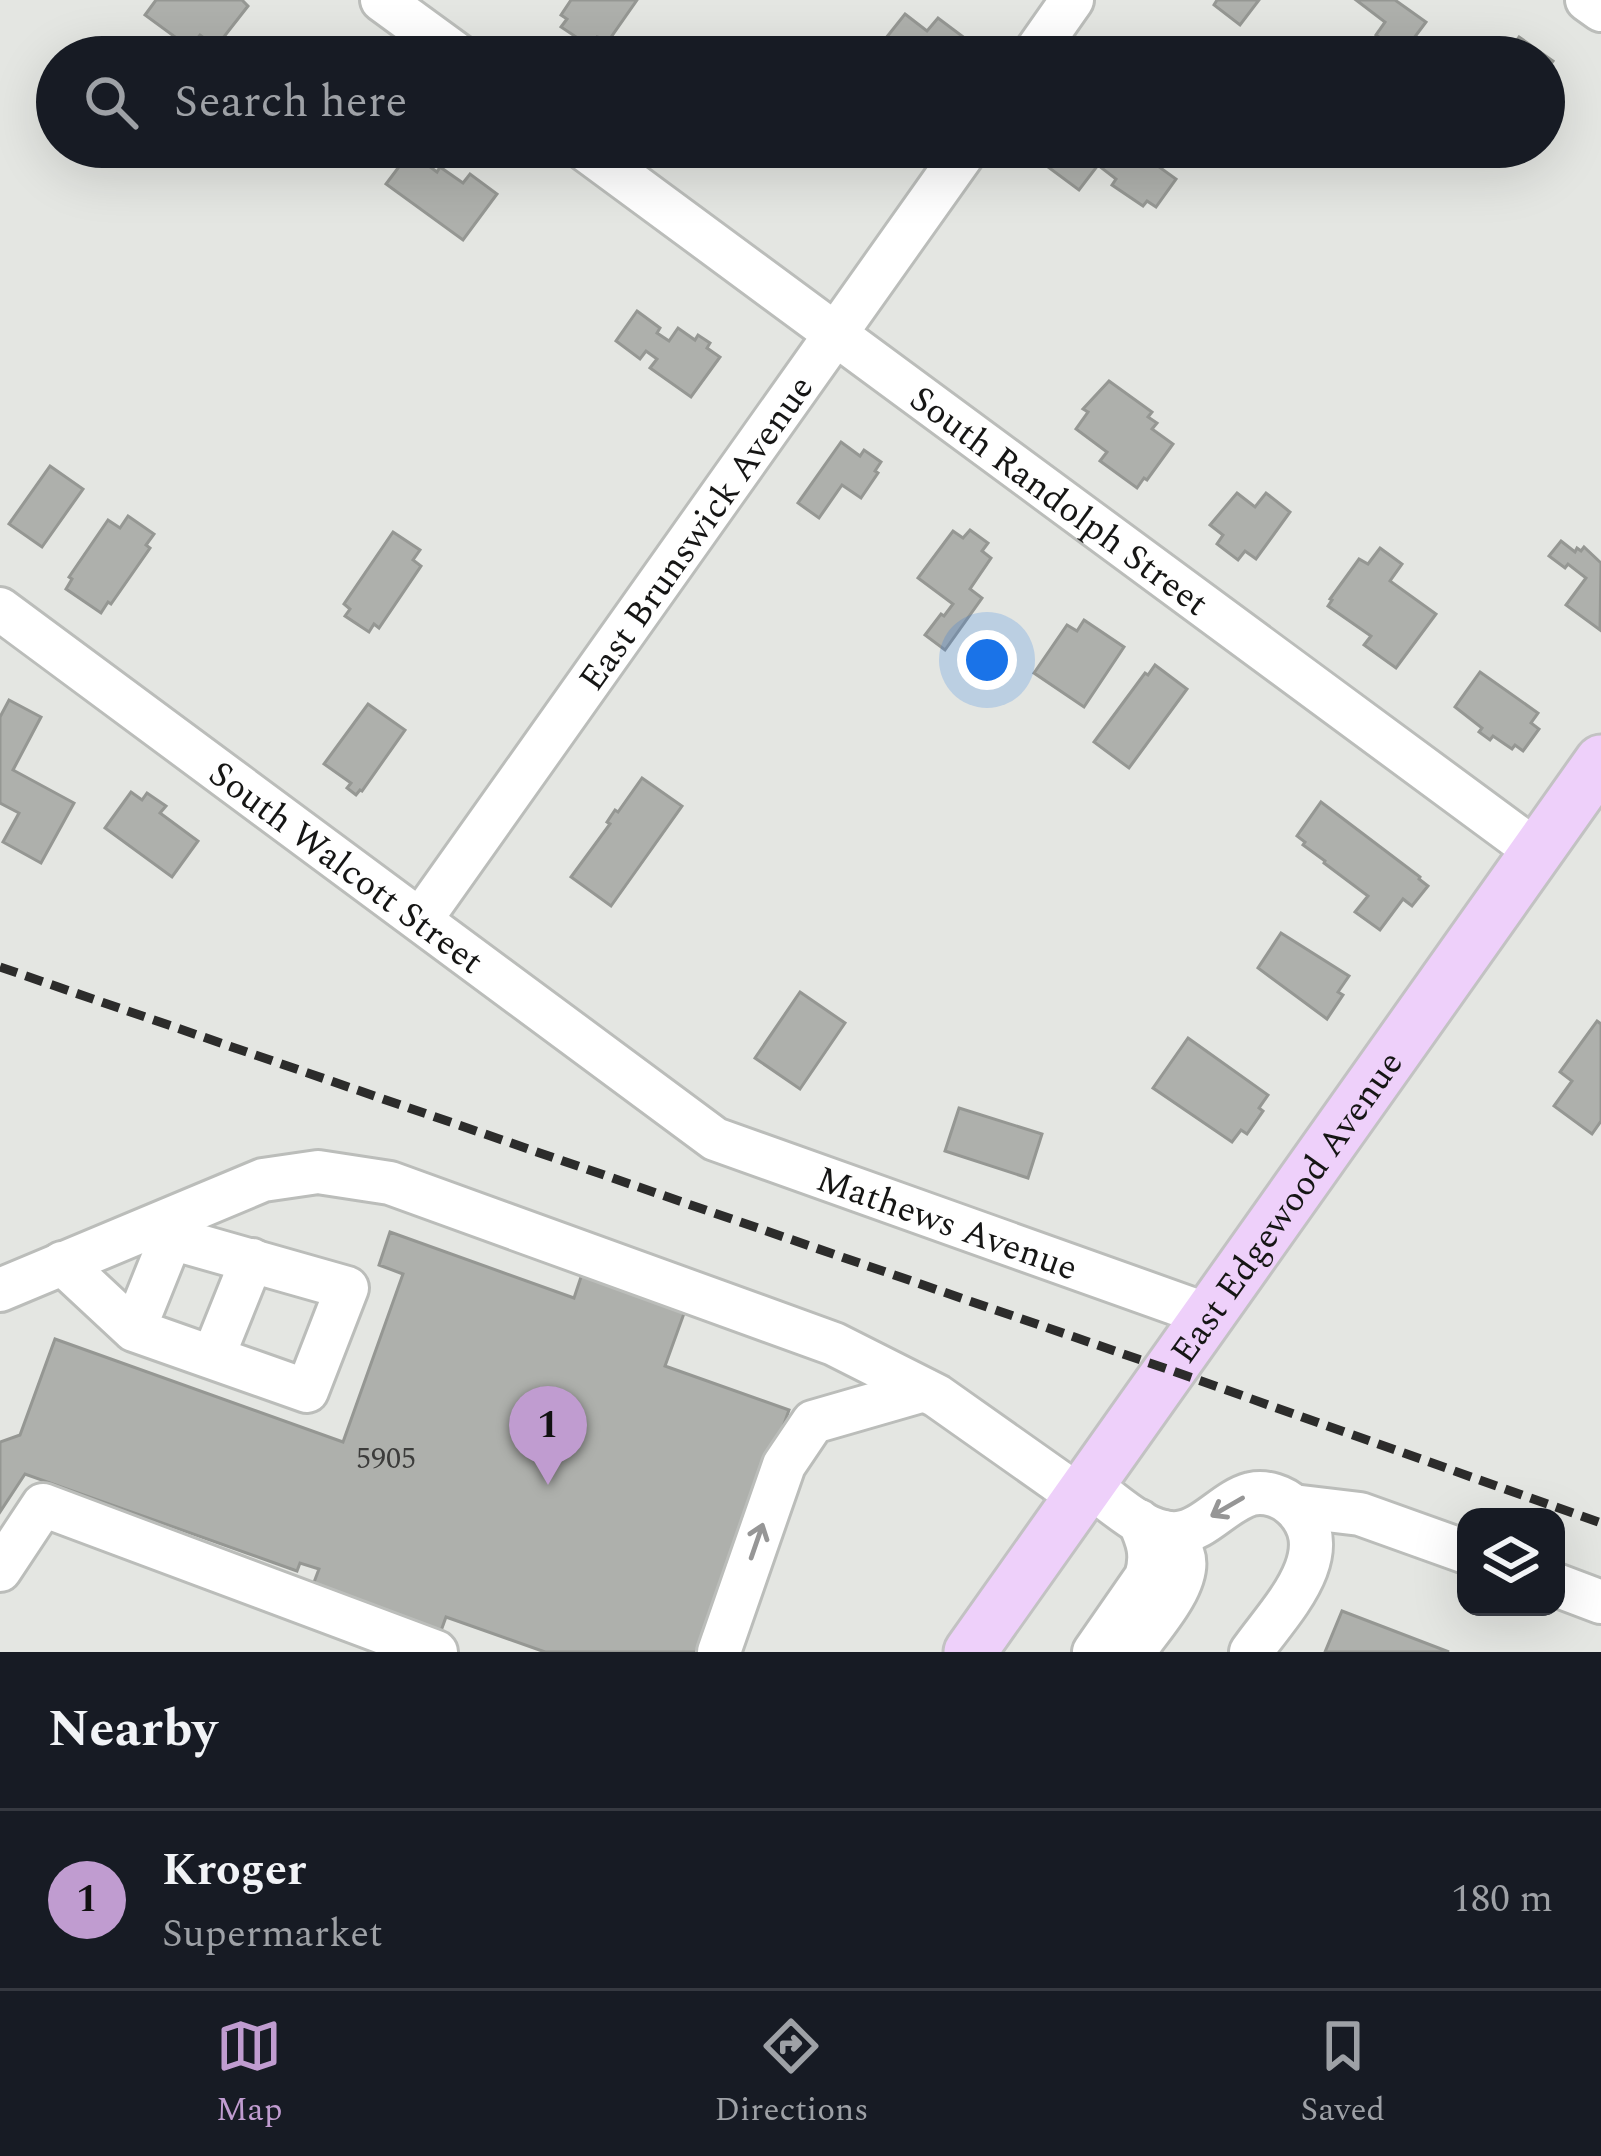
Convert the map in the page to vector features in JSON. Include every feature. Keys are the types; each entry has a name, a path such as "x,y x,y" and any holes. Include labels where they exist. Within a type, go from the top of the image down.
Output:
{"main road":[{"name":"East Edgewood Avenue","path":"970,1652 1601,761"}],"street":[{"path":"382,0 431,36"},
{"path":"1047,36 1072,0"},
{"path":"1587,0 1601,10"},
{"name":"South Randolph Street","path":"611,168 1536,851"},
{"name":"East Brunswick Avenue","path":"421,919 953,168"},
{"name":"South Walcott Street","path":"0,609 693,1122"},
{"name":"Mathews Avenue","path":"693,1122 715,1139 1208,1315"},
{"path":"0,1289 161,1232 262,1180 318,1172 391,1183 834,1344 924,1390 1084,1491 1151,1526 1182,1551 1185,1566 1180,1585 1133,1652"},
{"path":"62,1264 134,1330 307,1391 347,1288 161,1232"},
{"path":"134,1330 161,1232"},
{"path":"213,1357 252,1260"},
{"path":"719,1652 784,1465 812,1422 924,1390"},
{"path":"1151,1526 1181,1533 1254,1493 1276,1495 1293,1506 1307,1524 1313,1547 1306,1574 1250,1652"},
{"path":"0,1570 43,1505 436,1652"},
{"path":"1293,1506 1360,1514 1457,1549"},
{"path":"1094,1652 1146,1577 1151,1526"},
{"path":"1565,1589 1601,1602"}],"building":[{"path":"156,0 242,0 248,6 225,36 174,36 145,15"},
{"path":"571,0 637,0 612,36 574,36 561,27 567,19 561,15"},
{"path":"1217,0 1259,0 1240,25 1214,5"},
{"path":"1356,0 1395,0 1426,22 1416,36 1377,36 1385,22"},
{"path":"905,14 927,31 938,18 962,36 888,36"},
{"path":"398,168 437,172 441,168 463,183 470,174 497,194 463,240 386,184"},
{"path":"1049,168 1096,168 1079,190"},
{"path":"1102,168 1161,168 1176,179 1156,207 1147,201 1143,206 1112,185 1116,179"},
{"path":"637,311 669,341 678,328 695,340 698,335 710,343 707,348 720,357 691,397 650,368 657,359 646,351 640,359 616,341"},
{"path":"1109,381 1152,412 1148,417 1157,423 1152,429 1173,444 1137,488 1100,461 1107,452 1076,429 1088,412 1083,409"},
{"path":"841,442 860,456 864,450 881,462 878,473 861,498 842,485 819,518 798,503"},
{"path":"50,466 83,489 42,547 9,524"},
{"path":"1237,493 1255,507 1266,493 1290,512 1256,559 1245,551 1238,560 1217,544 1223,535 1210,525"},
{"path":"128,516 154,534 146,545 150,548 101,613 66,589 69,577 108,520 120,528"},
{"path":"970,530 988,543 982,551 991,558 970,589 982,598 945,650 925,635 953,604 918,578 953,531 963,538"},
{"path":"393,532 420,550 413,560 421,566 379,628 374,624 369,632 345,616 350,609 344,604"},
{"path":"1561,541 1575,552 1584,547 1601,563 1600,630 1566,605 1586,578 1549,556"},
{"path":"1380,548 1402,564 1390,581 1436,614 1396,668 1364,645 1371,636 1328,606 1359,559 1368,564"},
{"path":"1084,620 1124,647 1084,707 1034,673 1067,625 1077,631"},
{"path":"1155,665 1187,689 1129,768 1094,742"},
{"path":"1480,672 1538,713 1531,723 1539,729 1523,751 1493,736 1490,740 1455,707"},
{"path":"9,700 41,717 13,770 74,803 41,863 3,842 19,813 0,803 0,717"},
{"path":"368,704 405,730 356,795 347,788 351,783 324,764"},
{"path":"642,778 682,806 611,906 571,877"},
{"path":"131,792 142,800 147,793 166,806 160,813 198,841 172,877 105,828"},
{"path":"1321,802 1428,886 1412,906 1403,899 1380,930 1355,912 1368,896 1297,836"},
{"path":"1281,933 1349,976 1327,1019 1258,968"},
{"path":"800,992 845,1023 800,1089 755,1058"},
{"path":"1597,1021 1601,1024 1601,1121 1592,1134 1554,1106 1572,1081 1560,1072"},
{"path":"1188,1038 1268,1095 1247,1134 1241,1130 1232,1142 1153,1088"},
{"path":"959,1108 1042,1134 1028,1178 945,1151"},
{"path":"390,1232 574,1298 583,1271 686,1308 665,1366 789,1410 703,1652 545,1652 446,1617 437,1642 313,1585 319,1569 300,1563 297,1571 25,1474 0,1512 0,1442 20,1435 55,1339 343,1442 403,1274 379,1265"},
{"path":"1342,1611 1449,1652 1325,1652"}],"railway":[{"path":"0,967 1601,1523"}],"place":[{"name":"Kroger","path":"548,1485"}]}
